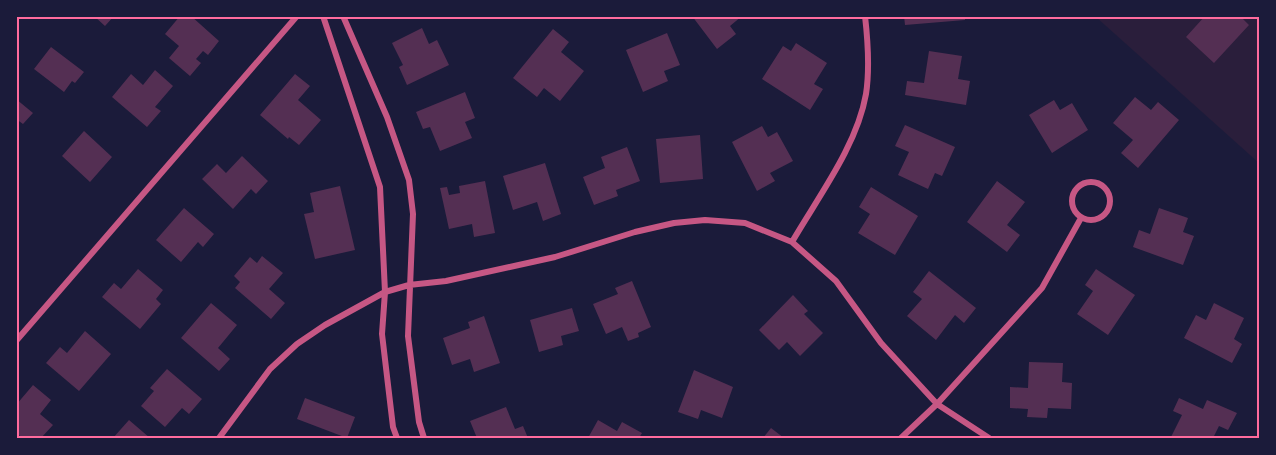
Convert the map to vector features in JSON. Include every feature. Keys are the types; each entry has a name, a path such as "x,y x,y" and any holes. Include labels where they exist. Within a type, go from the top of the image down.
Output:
{"street":[{"path":"16,341 297,16"},
{"path":"323,16 380,187 385,292 382,334 393,427 397,438"},
{"path":"343,16 387,117 408,180 413,214 408,336 419,422 424,438"},
{"path":"792,242 851,143 866,96 869,51 865,16"},
{"path":"1090,182 1103,187 1110,199 1110,207 1106,213 1092,221 1082,218 1074,211 1072,203 1073,195 1078,187 1090,182"},
{"path":"901,438 937,404 1042,288 1082,218"},
{"path":"219,438 270,369 297,344 385,292 409,285 446,281 555,257 635,232 705,219 745,223 792,242 836,281 881,344 937,404 989,438"}],"shaded area":[{"path":"1096,17 1259,17 1259,163"}],"building":[{"path":"94,16 114,16 105,26"},
{"path":"180,16 191,16 219,41 208,55 203,51 196,59 201,63 190,76 169,58 179,46 165,34"},
{"path":"692,16 742,16 730,26 736,34 717,49"},
{"path":"904,16 965,16 965,20 905,25"},
{"path":"1205,16 1240,16 1249,25 1214,63 1186,37"},
{"path":"422,28 429,44 437,40 449,65 407,85 399,67 403,65 392,43"},
{"path":"553,29 569,42 561,52 584,71 560,101 544,88 537,97 513,78"},
{"path":"667,33 680,65 664,71 668,81 643,92 626,50"},
{"path":"796,43 827,63 814,84 823,89 810,110 762,79 783,46 791,51"},
{"path":"51,47 84,72 75,83 72,81 64,92 34,69"},
{"path":"929,51 962,56 958,79 970,81 966,105 905,95 907,81 924,83"},
{"path":"155,70 173,86 155,107 161,111 147,127 112,97 131,74 143,85"},
{"path":"295,74 310,86 298,100 321,120 299,145 289,137 288,139 260,115"},
{"path":"465,92 475,118 465,122 472,138 440,151 430,127 423,129 416,112"},
{"path":"1135,97 1151,110 1158,102 1179,120 1138,168 1121,153 1133,140 1113,123"},
{"path":"16,99 33,113 23,124 16,119"},
{"path":"1054,100 1060,110 1072,103 1088,130 1052,153 1029,115"},
{"path":"905,125 955,147 942,176 935,173 928,189 898,175 909,152 895,146"},
{"path":"762,126 768,137 777,132 793,161 770,173 775,181 757,191 732,142"},
{"path":"84,131 112,157 90,182 62,156"},
{"path":"700,135 703,179 660,183 656,139"},
{"path":"627,147 640,181 616,190 618,196 594,205 583,177 605,168 601,157"},
{"path":"242,156 268,181 256,194 251,189 233,209 202,179 217,164 226,173"},
{"path":"545,163 561,214 543,221 537,202 513,210 503,176"},
{"path":"485,181 495,233 474,237 472,224 449,229 440,188 447,187 449,195 460,193 459,186"},
{"path":"997,181 1025,202 1007,225 1020,235 1007,252 967,222"},
{"path":"340,186 355,250 315,259 304,214 314,212 310,193"},
{"path":"871,187 918,216 895,255 858,233 870,214 859,207"},
{"path":"184,208 214,234 203,247 198,242 181,262 156,240"},
{"path":"1159,208 1188,218 1183,232 1194,236 1183,265 1133,247 1139,230 1150,234"},
{"path":"262,256 283,273 269,289 285,303 271,319 235,288 240,282 234,276 250,257 257,263"},
{"path":"138,269 163,290 156,299 161,304 140,329 102,297 114,283 121,289"},
{"path":"1096,269 1135,295 1108,335 1077,314 1093,291 1085,285"},
{"path":"929,271 976,308 964,323 955,315 936,340 907,316 922,299 913,292"},
{"path":"632,281 651,327 638,333 639,337 628,341 622,327 606,334 593,304 618,294 615,288"},
{"path":"793,295 808,311 804,314 823,333 800,356 787,342 779,350 759,330"},
{"path":"211,303 237,325 218,348 230,359 219,371 181,338"},
{"path":"1214,303 1244,318 1234,339 1242,344 1232,363 1184,338 1196,315 1206,320"},
{"path":"572,308 579,331 561,336 563,345 539,352 530,320"},
{"path":"484,316 500,363 474,372 470,359 452,365 443,338 470,328 468,322"},
{"path":"85,331 111,354 79,391 46,363 60,347 67,353"},
{"path":"1029,362 1063,363 1062,382 1072,383 1071,409 1048,408 1047,418 1027,417 1028,409 1010,408 1010,387 1028,388"},
{"path":"167,369 202,399 189,414 182,408 165,427 141,406 154,391 150,388"},
{"path":"694,370 733,387 722,418 701,410 698,419 678,412"},
{"path":"33,385 51,400 40,414 53,425 41,438 23,438 16,433 16,405"},
{"path":"305,398 355,417 347,438 297,419"},
{"path":"1179,398 1203,409 1207,400 1237,413 1228,430 1219,426 1213,438 1174,438 1171,437 1182,415 1173,411"},
{"path":"506,407 515,429 523,426 528,438 477,438 470,421"},
{"path":"129,420 150,438 113,438"},
{"path":"598,420 617,431 622,422 642,433 639,438 588,438"},
{"path":"771,428 784,438 763,438"}]}
